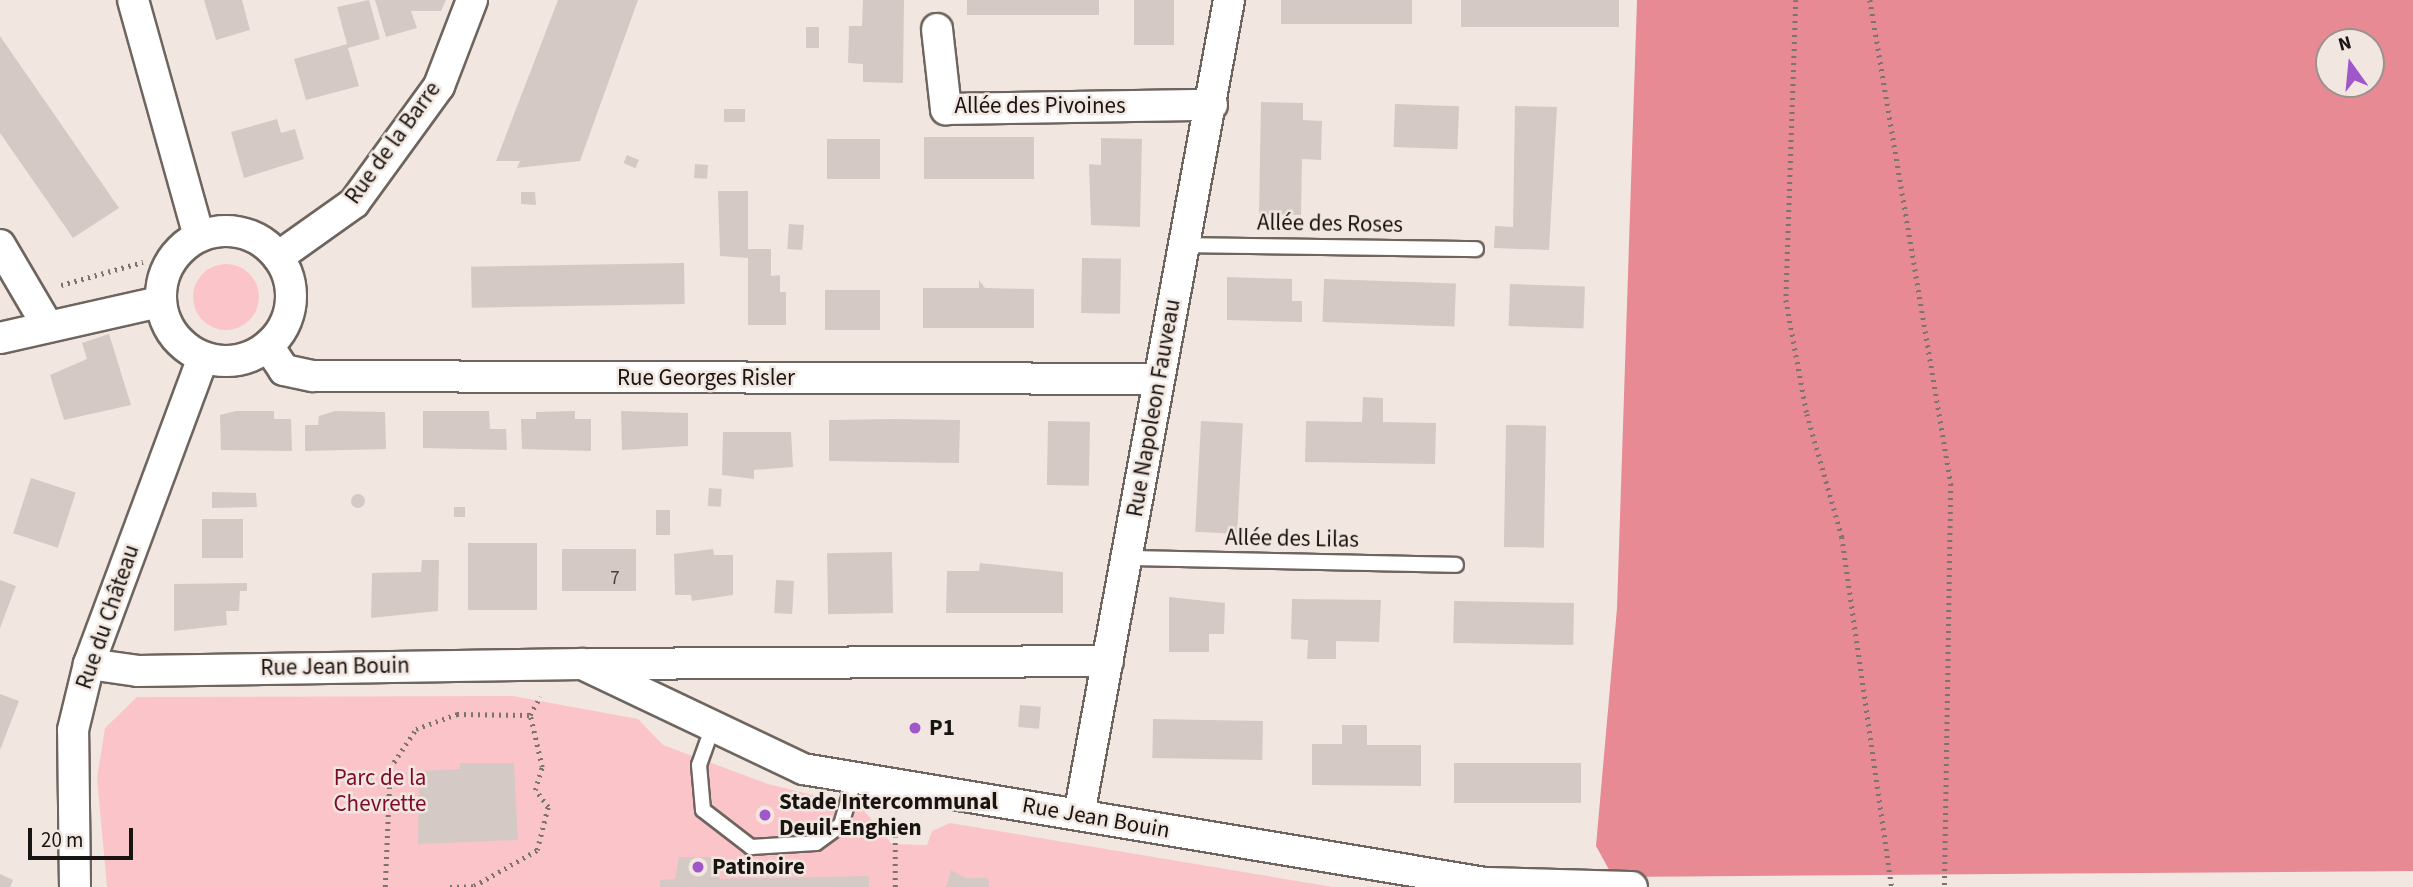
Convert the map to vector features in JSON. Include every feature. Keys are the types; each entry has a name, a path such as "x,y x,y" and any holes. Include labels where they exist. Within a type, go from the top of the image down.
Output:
{"street":[{"path":"133,0 199,236"},
{"name":"Rue de la Barre","path":"278,257 354,202 439,86 472,0"},
{"name":"Rue Napoleon Fauveau","path":"1079,815 1158,379 1212,105 1229,0"},
{"name":"Allée des Pivoines","path":"937,29 946,109 1212,105"},
{"path":"249,234 278,257 291,294 281,331 268,346 237,361 203,358 173,336 160,302 167,265 199,236 249,234"},
{"path":"0,245 47,325"},
{"path":"0,338 47,325 160,302"},
{"name":"Rue Georges Risler","path":"268,346 274,360 297,376 1158,379"},
{"name":"Rue du Château","path":"75,887 73,730 89,664 203,358"},
{"name":"Rue Jean Bouin","path":"89,664 138,671 582,664 1108,661"},
{"name":"Rue Jean Bouin","path":"582,664 803,769 1485,883 1633,887"}],"lane":[{"name":"Allée des Roses","path":"1185,245 1476,249"},
{"name":"Allée des Lilas","path":"1127,558 1456,565"},
{"path":"713,726 699,765 703,810 751,847 816,843 841,825 855,777"}],"path":[{"path":"1796,0 1786,300 1807,414 1842,537 1892,887"},
{"path":"1870,0 1951,484 1945,887"},
{"path":"30,294 143,262"},
{"path":"474,886 537,850 548,807 535,790 542,767 530,715 538,702"},
{"path":"385,887 390,768 416,729 457,714 530,715"},
{"path":"895,784 895,887"},
{"path":"450,887 482,887"}],"green space":[{"path":"220,264 232,264 244,269 254,279 259,297 257,310 244,325 232,330 220,330 208,325 198,315 193,303 193,291 198,279 208,269"},
{"name":"Parc de la Chevrette","path":"513,696 638,719 663,745 768,784 861,807 892,844 927,845 932,831 950,823 1333,887 107,887 97,778 105,728 137,697"}],"shaded area":[{"path":"1637,0 2413,0 2413,871 1613,877 1596,846 1617,608"}],"building":[{"path":"204,0 242,0 250,30 216,40"},
{"path":"369,0 380,39 348,48 359,86 306,100 294,59 347,44 337,7"},
{"path":"375,0 446,0 441,11 411,11 417,28 386,37"},
{"path":"558,0 638,0 580,161 517,168 520,161 496,161"},
{"path":"863,0 904,0 903,83 863,82 863,64 848,63 849,26 862,26"},
{"path":"967,0 1099,0 1099,15 967,15"},
{"path":"1134,0 1174,0 1174,45 1134,45"},
{"path":"1281,0 1412,0 1412,24 1281,24"},
{"path":"1461,0 1619,0 1619,27 1461,27"},
{"path":"806,27 819,27 819,48 806,48"},
{"path":"0,36 119,208 73,238 0,133"},
{"path":"1261,102 1303,103 1303,120 1322,121 1321,160 1302,159 1301,215 1259,214"},
{"path":"1395,104 1459,106 1457,149 1393,147"},
{"path":"1515,106 1557,107 1549,250 1494,248 1495,226 1513,227"},
{"path":"724,109 745,109 745,122 724,122"},
{"path":"277,119 281,133 295,129 304,159 244,178 231,132"},
{"path":"924,137 1034,137 1034,179 924,179"},
{"path":"1101,138 1142,139 1140,227 1091,225 1089,164 1101,165"},
{"path":"827,139 880,139 880,179 827,179"},
{"path":"627,155 639,160 635,168 623,163"},
{"path":"695,164 708,165 707,179 694,178"},
{"path":"718,191 748,191 748,249 771,249 771,276 780,275 780,292 786,292 786,325 748,325 748,258 720,256"},
{"path":"521,192 535,192 536,205 521,204"},
{"path":"789,224 804,225 802,250 787,249"},
{"path":"1082,258 1121,259 1120,314 1081,313"},
{"path":"684,263 685,304 472,308 471,267"},
{"path":"1227,277 1292,279 1292,301 1302,301 1302,322 1227,320"},
{"path":"1324,279 1456,284 1454,327 1322,322"},
{"path":"979,280 985,288 1034,289 1034,328 923,328 923,288 979,288"},
{"path":"1510,284 1585,287 1583,329 1509,326"},
{"path":"825,290 880,290 880,330 825,330"},
{"path":"109,334 131,405 64,420 50,375 87,359 82,343"},
{"path":"1363,397 1383,398 1383,422 1436,423 1435,464 1305,462 1306,421 1362,422"},
{"path":"236,411 274,411 274,419 291,419 292,451 221,450 220,415"},
{"path":"335,411 385,412 386,449 305,451 305,425 318,425 319,416"},
{"path":"423,411 489,411 490,429 506,429 507,450 423,448"},
{"path":"575,411 575,419 591,419 591,451 522,449 521,419 536,419 536,412"},
{"path":"621,411 688,413 688,446 622,450"},
{"path":"829,420 960,420 959,463 829,461"},
{"path":"1048,421 1090,422 1089,486 1047,485"},
{"path":"1201,421 1243,423 1237,534 1195,532"},
{"path":"1506,425 1546,426 1544,548 1504,547"},
{"path":"723,432 791,432 793,467 754,470 754,479 722,475"},
{"path":"31,478 76,493 58,548 13,533"},
{"path":"709,488 722,489 721,507 708,506"},
{"path":"212,492 256,493 257,507 212,508"},
{"path":"355,494 361,494 365,501 361,508 355,508 351,504 351,498"},
{"path":"454,507 465,507 465,517 454,517"},
{"path":"656,510 670,510 670,535 656,535"},
{"path":"202,519 243,519 243,558 202,558"},
{"path":"468,543 537,543 537,610 468,610"},
{"path":"562,549 636,549 636,591 562,591"},
{"path":"713,549 714,555 733,555 733,595 692,601 691,595 675,595 674,554"},
{"path":"892,552 893,613 828,614 827,553"},
{"path":"422,560 439,560 438,611 371,618 372,573 421,572"},
{"path":"980,563 1063,572 1063,613 946,613 947,571 979,571"},
{"path":"0,580 16,586 0,628"},
{"path":"776,580 794,581 792,614 774,613"},
{"path":"247,583 247,591 240,591 239,611 226,611 227,625 174,631 174,584"},
{"path":"1169,597 1225,603 1224,634 1209,634 1209,652 1169,652"},
{"path":"1292,599 1381,600 1379,642 1336,641 1336,659 1307,659 1308,640 1291,639"},
{"path":"1454,601 1574,603 1573,645 1453,643"},
{"path":"0,694 19,701 0,750"},
{"path":"1020,705 1041,707 1039,729 1018,727"},
{"path":"1153,719 1263,721 1262,760 1152,758"},
{"path":"1342,725 1367,725 1367,745 1421,745 1421,786 1312,785 1312,744 1342,744"},
{"path":"460,763 514,763 518,840 418,844 419,771 460,769"},
{"path":"1454,763 1581,763 1581,803 1454,803"},
{"name":"Patinoire","path":"679,857 719,857 720,879 869,876 869,887 660,887 660,880 675,879"},
{"path":"951,870 965,878 988,878 989,887 946,887"},
{"path":"0,874 13,880 10,887 0,887"}],"place":[{"name":"P1","path":"915,728"},
{"name":"Stade Intercommunal Deuil-Enghien","path":"765,815"},
{"name":"Patinoire","path":"698,867"}]}
